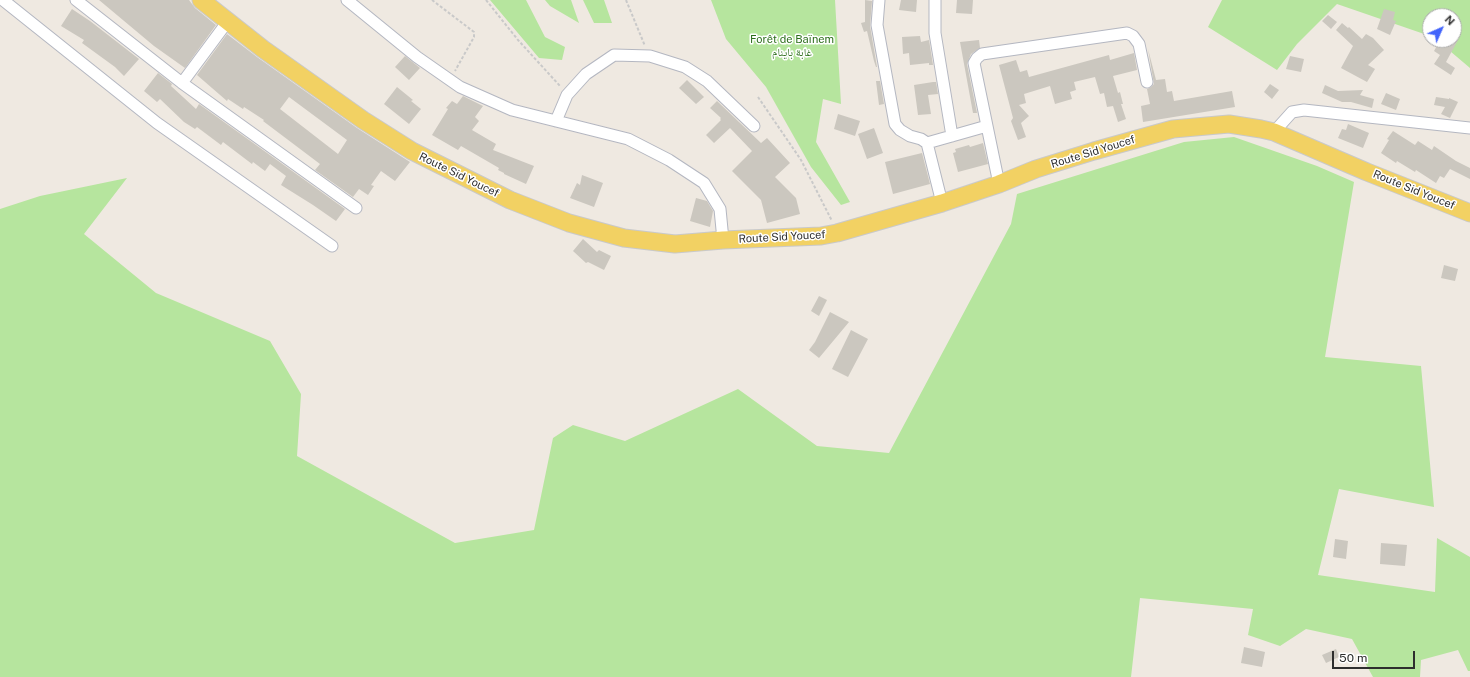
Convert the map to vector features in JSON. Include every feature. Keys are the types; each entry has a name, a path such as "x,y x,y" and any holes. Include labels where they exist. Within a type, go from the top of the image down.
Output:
{"main road":[{"name":"Route Sid Youcef","path":"201,0 264,49 350,111 412,151 510,200 569,223 624,238 675,244 723,240 821,236 837,233 942,203 999,184 1036,169 1173,129 1230,124 1274,132 1367,172 1470,213"}],"street":[{"path":"3,0 157,123 332,246"},
{"path":"76,0 182,83 356,208"},
{"path":"346,0 417,57 460,87 512,110 628,140 669,160 704,183 720,209 723,240"},
{"path":"879,0 877,24 895,124 900,130 910,136 921,139 927,143 942,203"},
{"path":"935,0 935,33 952,136"},
{"path":"182,83 228,21"},
{"path":"999,184 974,63 982,54 1127,33 1133,36 1139,44 1146,82"},
{"path":"556,121 567,94 586,74 614,55 650,56 685,67 707,81 754,126"},
{"path":"1274,132 1292,112 1304,110 1470,128"},
{"path":"927,143 987,126"}],"path":[{"path":"432,0 474,32 474,37 450,80"},
{"path":"486,0 518,40 567,94"},
{"path":"626,0 650,56"},
{"path":"758,97 801,160 837,233"}],"green space":[{"path":"490,0 526,0 545,37 565,47 562,60 539,58"},
{"path":"545,0 571,0 579,23 550,6"},
{"path":"583,0 604,0 612,23 594,23"},
{"name":"Forêt de Baïnem غابة باينام","path":"711,0 835,0 841,104 823,99 816,142 850,202 841,205 811,167 766,87 726,39"},
{"path":"1222,0 1470,0 1470,68 1446,48 1462,48 1462,8 1422,8 1422,33 1337,4 1297,44 1277,70 1208,27"},
{"path":"1234,137 1317,166 1354,182 1325,357 1421,366 1434,507 1339,489 1318,575 1435,592 1437,538 1470,557 1470,671 1468,671 1458,650 1421,660 1420,677 1373,677 1352,639 1306,629 1280,646 1248,635 1253,609 1140,598 1131,677 0,677 0,209 40,196 127,178 84,234 156,293 270,341 301,394 297,456 455,543 534,530 553,438 573,425 625,441 738,389 817,446 889,453 1011,224 1017,194 1184,142"}],"building":[{"path":"99,0 189,0 195,8 216,25 185,68 154,46"},
{"path":"865,0 872,1 870,26 877,67 874,61 867,31 864,32 861,23 865,22"},
{"path":"901,0 917,0 916,12 899,10"},
{"path":"957,0 973,0 972,14 956,13"},
{"path":"72,9 139,59 124,76 115,67 82,43 84,40 61,26"},
{"path":"1384,9 1395,12 1393,20 1396,21 1390,35 1377,29"},
{"path":"1328,15 1337,22 1331,29 1322,21"},
{"path":"1342,23 1348,28 1349,27 1362,39 1366,34 1373,38 1384,50 1368,65 1375,69 1367,82 1341,68 1353,46 1336,30"},
{"path":"227,34 357,128 410,162 395,181 381,171 371,185 374,186 368,195 359,189 353,197 315,170 320,164 263,121 264,120 244,107 243,109 228,99 227,101 197,75","holes":["289,97 347,140 338,154 280,109"]},
{"path":"920,36 921,42 929,40 933,65 929,65 929,63 910,65 909,53 903,54 902,37"},
{"path":"979,40 980,48 971,54 967,64 977,113 973,113 960,42"},
{"path":"1436,48 1454,48 1446,62 1455,68 1451,75 1434,64 1440,55 1434,51"},
{"path":"1148,49 1156,80 1165,79 1167,92 1172,91 1174,101 1232,91 1235,107 1143,122 1141,106 1150,104 1147,89 1154,84"},
{"path":"1134,53 1137,70 1113,76 1118,93 1120,92 1123,104 1121,104 1126,119 1118,122 1113,106 1107,107 1104,93 1100,94 1095,77 1074,82 1076,90 1070,92 1072,99 1055,104 1050,86 1024,94 1026,103 1019,105 1029,116 1021,123 1026,137 1018,140 1011,121 1013,118 999,65 1016,60 1020,72 1027,70 1029,77 1109,55 1110,60"},
{"path":"405,56 420,68 409,80 395,67"},
{"path":"1290,56 1304,59 1301,72 1286,69"},
{"path":"158,73 172,84 171,86 196,109 199,104 345,209 336,221 281,185 286,176 270,164 265,171 253,162 252,164 223,142 221,145 197,127 195,129 184,122 160,99 157,102 144,91"},
{"path":"687,80 704,97 696,104 679,88"},
{"path":"876,81 880,81 884,104 879,105"},
{"path":"936,82 938,94 928,95 931,114 918,115 914,85"},
{"path":"1270,84 1279,90 1272,99 1264,92"},
{"path":"1325,85 1338,91 1363,90 1360,95 1374,99 1372,108 1351,102 1342,102 1322,93"},
{"path":"397,87 413,100 411,101 421,109 409,124 384,104"},
{"path":"1386,93 1400,99 1396,110 1381,104"},
{"path":"463,96 483,106 475,117 479,121 472,130 496,144 493,150 534,166 526,184 504,174 498,170 499,168 461,146 458,150 432,135 448,109 446,108 452,101 457,104"},
{"path":"1436,97 1449,98 1458,102 1450,118 1441,114 1445,107 1434,105"},
{"path":"717,101 761,143 767,138 790,163 775,177 796,198 800,214 767,223 761,200 732,171 752,151 730,128 714,143 706,135 721,120 721,118 710,108"},
{"path":"838,114 860,121 855,136 834,129"},
{"path":"1348,124 1369,133 1363,148 1338,138 1342,129 1346,130"},
{"path":"874,128 883,153 867,159 858,134"},
{"path":"1393,131 1415,145 1418,141 1432,150 1434,146 1456,161 1470,168 1470,179 1450,169 1444,178 1440,176 1436,183 1416,170 1415,172 1397,161 1396,163 1381,153 1389,140 1387,139"},
{"path":"983,143 988,164 958,172 953,153 956,152 955,149"},
{"path":"922,153 930,184 893,194 885,162"},
{"path":"582,175 603,183 594,207 570,198 577,183 580,185"},
{"path":"696,198 707,201 713,211 710,227 690,221"},
{"path":"583,239 597,252 599,250 611,256 604,270 588,262 586,263 573,251"},
{"path":"1444,265 1458,269 1455,281 1441,278"},
{"path":"819,296 827,300 819,316 811,311"},
{"path":"830,312 849,322 819,358 809,350 815,342"},
{"path":"851,330 868,339 848,377 832,369"},
{"path":"1335,539 1348,541 1346,559 1333,557"},
{"path":"1381,543 1407,545 1405,566 1380,564"},
{"path":"1244,647 1265,652 1262,667 1241,663"},
{"path":"1336,649 1339,657 1326,663 1322,655"}]}
